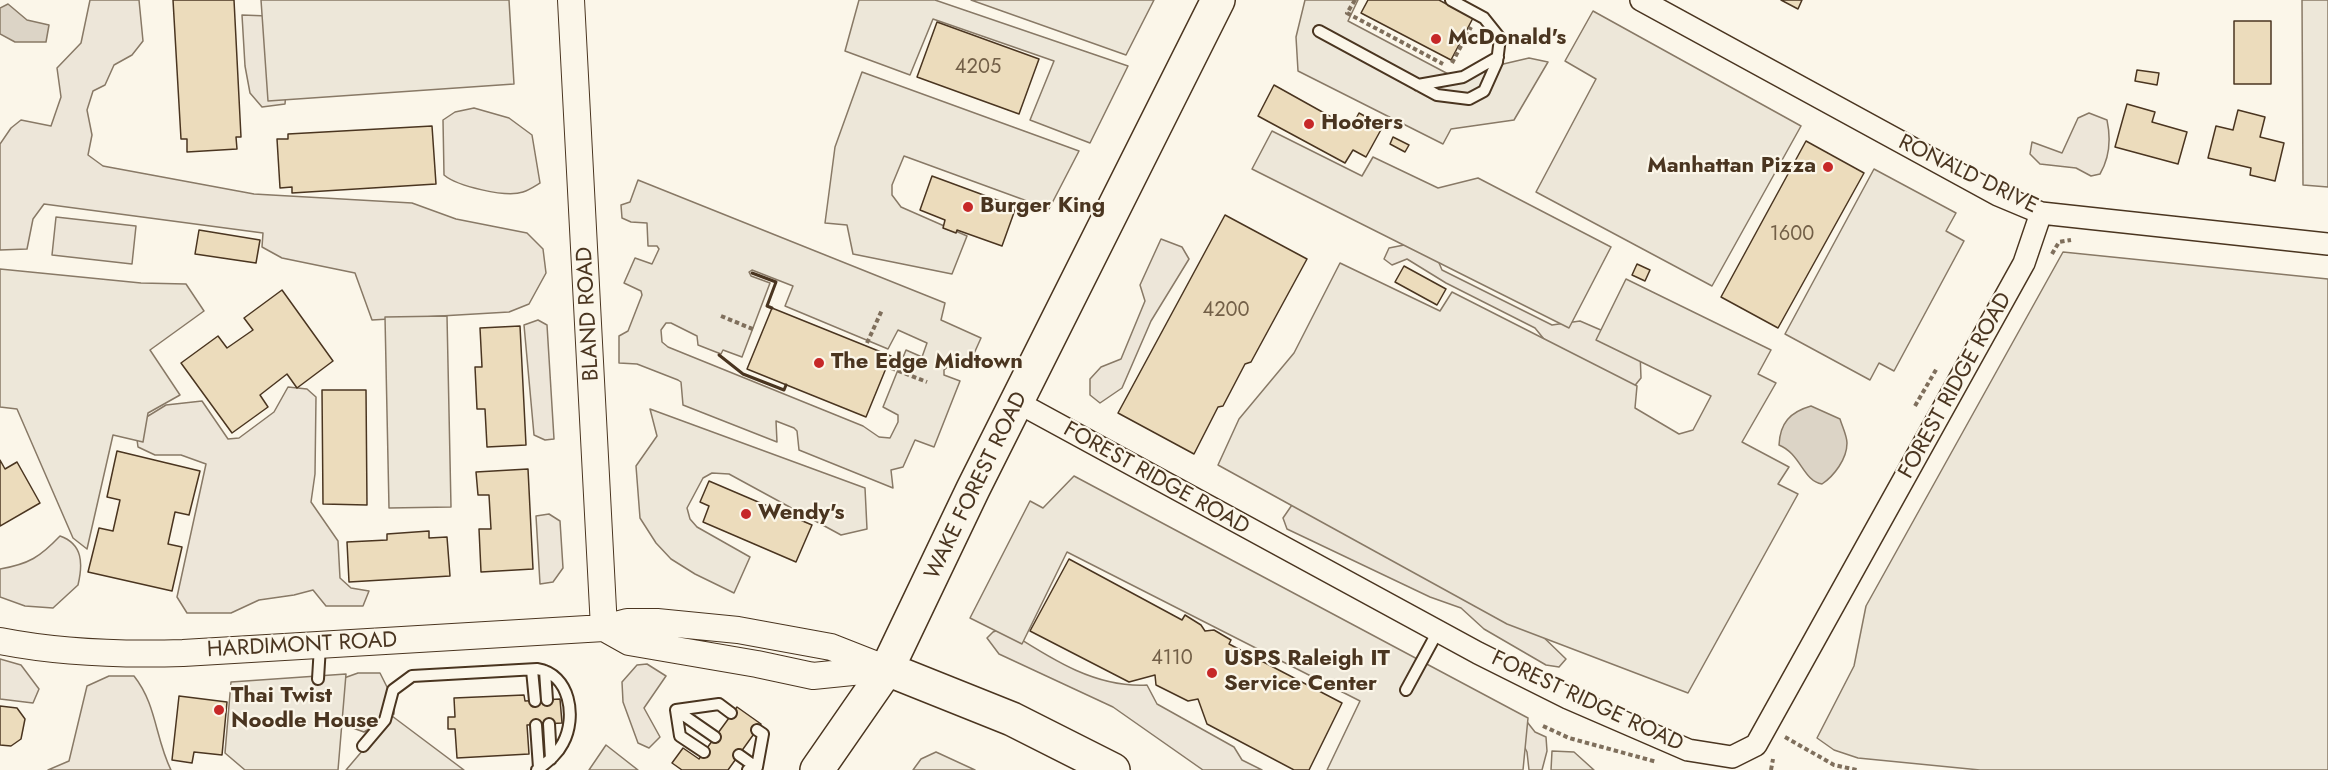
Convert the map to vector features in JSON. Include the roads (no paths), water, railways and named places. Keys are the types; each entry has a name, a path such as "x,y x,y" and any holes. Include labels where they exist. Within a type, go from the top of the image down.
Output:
{"main road":[{"name":"WAKE FOREST ROAD","path":"817,770 887,669 1217,1"},
{"path":"887,669 1012,719 1113,770"}],"street":[{"name":"BLAND ROAD","path":"571,0 604,628"},
{"name":"RONALD DRIVE","path":"1641,0 1998,195 2041,213 2328,244"},
{"name":"FOREST RIDGE ROAD","path":"1017,402 1438,631 1568,698 1688,750 1732,757 1756,745 2024,262 2041,213"},
{"name":"HARDIMONT ROAD","path":"0,641 76,652 129,655 604,628 627,622 657,622 738,630 831,647 887,669"}],"lane":[{"path":"1319,31 1437,95 1469,99 1484,91 1498,57 1500,38 1484,18 1451,0"},
{"path":"1418,85 1463,77 1498,57"},
{"path":"1406,690 1438,631"},
{"path":"318,679 320,645"},
{"path":"532,670 535,701"},
{"path":"545,670 547,700"},
{"path":"363,746 385,720 393,690 412,676 545,670 567,692 570,727 551,759 538,769"},
{"path":"676,710 720,704 732,713"},
{"path":"676,710 715,737"},
{"path":"676,710 680,736 704,752"},
{"path":"549,724 551,759"},
{"path":"537,725 538,769"},
{"path":"739,755 751,768 757,767 763,734 757,730"}],"place":[{"name":"McDonald's","path":"1436,39"},
{"name":"Hooters","path":"1309,124"},
{"name":"Manhattan Pizza","path":"1828,167"},
{"name":"Burger King","path":"968,207"},
{"name":"The Edge Midtown","path":"819,363"},
{"name":"Wendy's","path":"746,514"},
{"name":"USPS Raleigh IT Service Center","path":"1212,673"},
{"name":"Thai Twist Noodle House","path":"219,710"}]}
